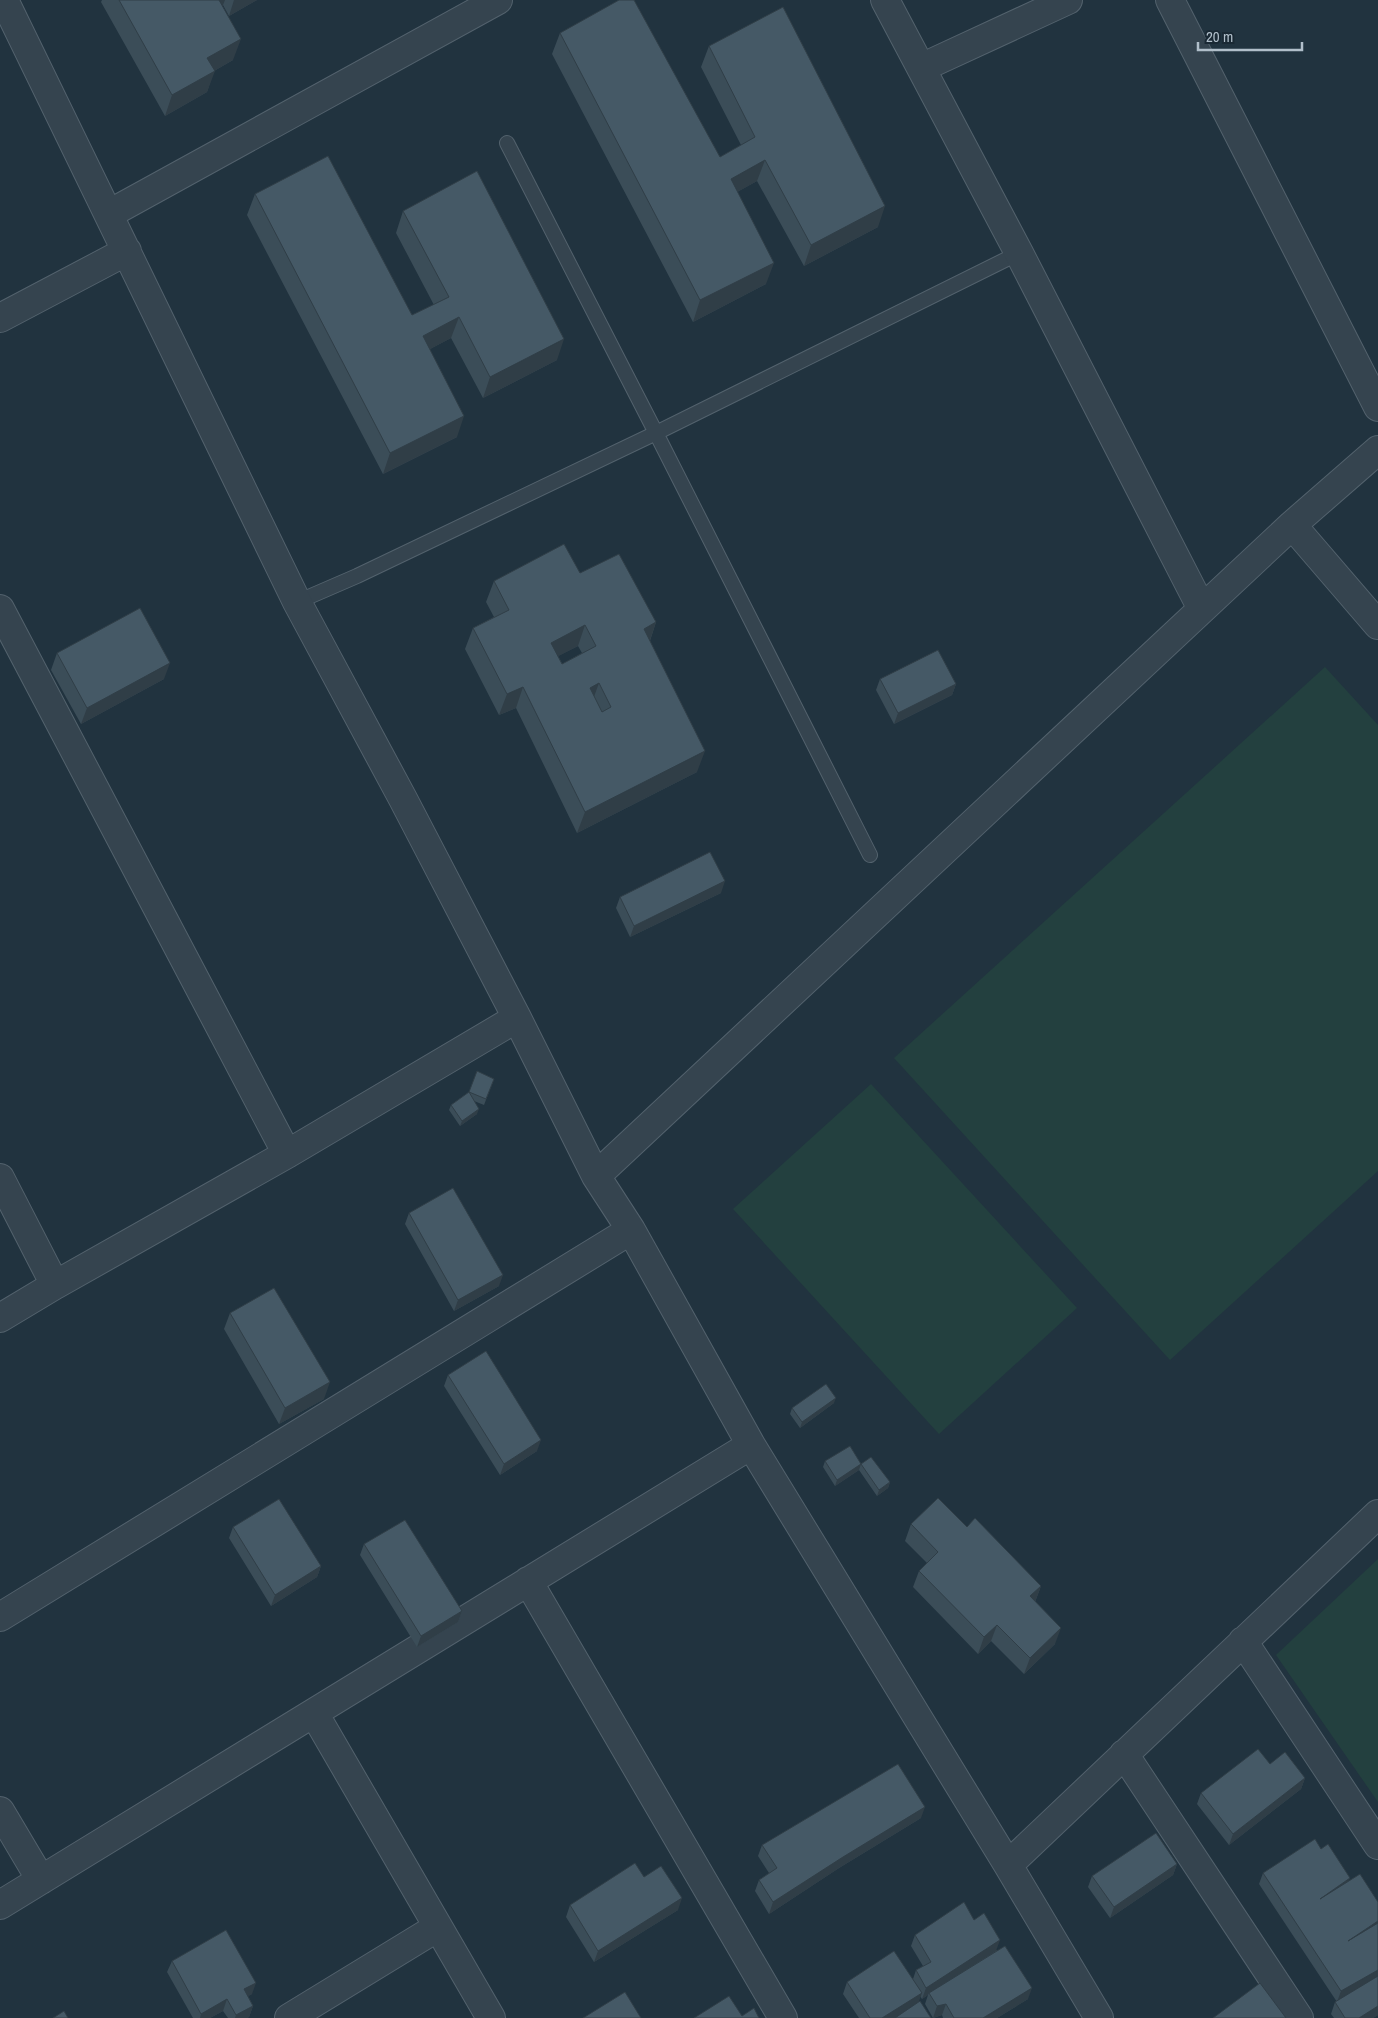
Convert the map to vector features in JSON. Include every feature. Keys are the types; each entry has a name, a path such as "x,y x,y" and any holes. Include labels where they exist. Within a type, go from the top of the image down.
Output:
{"street":[{"path":"110,214 498,0"},
{"path":"885,0 1019,253 1202,609"},
{"path":"921,68 1068,0"},
{"path":"1170,0 1378,408"},
{"path":"6,17 110,214 297,602 403,799 517,1018 596,1176 631,1230 750,1445 1008,1865 1099,2018"},
{"path":"0,318 127,251"},
{"path":"596,1176 1292,525 1378,450"},
{"path":"1292,525 1378,625"},
{"path":"0,610 287,1154"},
{"path":"0,1318 287,1154 517,1018"},
{"path":"0,1178 55,1285"},
{"path":"0,1617 631,1230"},
{"path":"0,1906 750,1445"},
{"path":"1008,1865 1378,1514"},
{"path":"528,1581 783,2018"},
{"path":"1243,1641 1378,1845"},
{"path":"314,1713 491,2018"},
{"path":"1124,1754 1299,2018"},
{"path":"0,1811 41,1880"},
{"path":"289,2018 438,1927"}],"lane":[{"path":"507,143 870,855"},
{"path":"297,602 357,576 656,432 1019,253"}],"green space":[{"path":"1325,667 1378,725 1378,1171 1170,1360 894,1058"},
{"path":"871,1084 1077,1308 939,1434 733,1209"},
{"path":"1378,1559 1378,1802 1276,1655"}],"building":[{"path":"119,0 219,0 241,39 207,58 215,71 172,95"},
{"path":"619,0 634,0 720,157 755,137 709,46 783,7 885,206 811,245 765,160 731,179 774,263 700,300 560,33"},
{"path":"328,156 412,315 449,297 403,211 477,171 564,339 490,377 459,317 423,336 464,416 390,453 255,194"},
{"path":"564,544 580,573 619,554 656,622 644,629 705,751 585,812 523,687 507,694 473,628 509,610 494,581","holes":["585,625 596,646 562,664 551,643","599,683 611,707 602,712 590,688"]},
{"path":"140,608 170,663 87,708 57,653"},
{"path":"938,650 956,684 898,713 880,679"},
{"path":"710,852 725,881 634,926 620,897"},
{"path":"477,1071 494,1079 486,1099 469,1092"},
{"path":"469,1092 479,1109 462,1121 451,1105"},
{"path":"453,1188 503,1275 458,1300 409,1213"},
{"path":"274,1288 330,1382 285,1408 230,1313"},
{"path":"486,1351 541,1440 504,1464 448,1375"},
{"path":"826,1384 836,1398 802,1422 792,1408"},
{"path":"850,1446 861,1464 837,1480 825,1461"},
{"path":"871,1457 890,1482 879,1490 861,1464"},
{"path":"938,1498 967,1527 975,1518 1041,1586 1030,1596 1061,1628 1030,1658 997,1625 984,1637 919,1571 938,1552 911,1524"},
{"path":"279,1499 321,1566 275,1595 233,1527"},
{"path":"405,1520 462,1611 421,1636 364,1544"},
{"path":"1258,1749 1270,1764 1285,1752 1305,1778 1233,1834 1201,1793"},
{"path":"898,1764 925,1807 773,1902 759,1880 777,1868 762,1845"},
{"path":"1156,1833 1177,1864 1114,1907 1092,1876"},
{"path":"1315,1839 1321,1849 1328,1844 1350,1878 1320,1899 1360,1874 1378,1902 1378,1921 1348,1941 1378,1923 1378,1970 1341,1991 1263,1873"},
{"path":"635,1863 644,1877 661,1866 682,1898 598,1951 570,1905"},
{"path":"964,1902 974,1920 984,1913 1000,1940 926,1988 916,1970 931,1962 915,1935"},
{"path":"226,1930 256,1983 244,1989 253,2006 236,2015 227,1999 201,2014 172,1961"},
{"path":"1005,1946 1032,1988 983,2018 954,2018 946,2004 937,2006 929,1993"},
{"path":"894,1951 922,1993 882,2018 870,2018 847,1982"},
{"path":"1378,1976 1378,2006 1359,2018 1345,2018 1335,2002"},
{"path":"1260,1983 1286,2018 1213,2018"},
{"path":"625,1992 641,2018 583,2018"},
{"path":"729,1996 742,2016 754,2008 759,2018 694,2018"},
{"path":"920,2001 931,2018 895,2018"},
{"path":"64,2011 68,2018 53,2018"}]}
